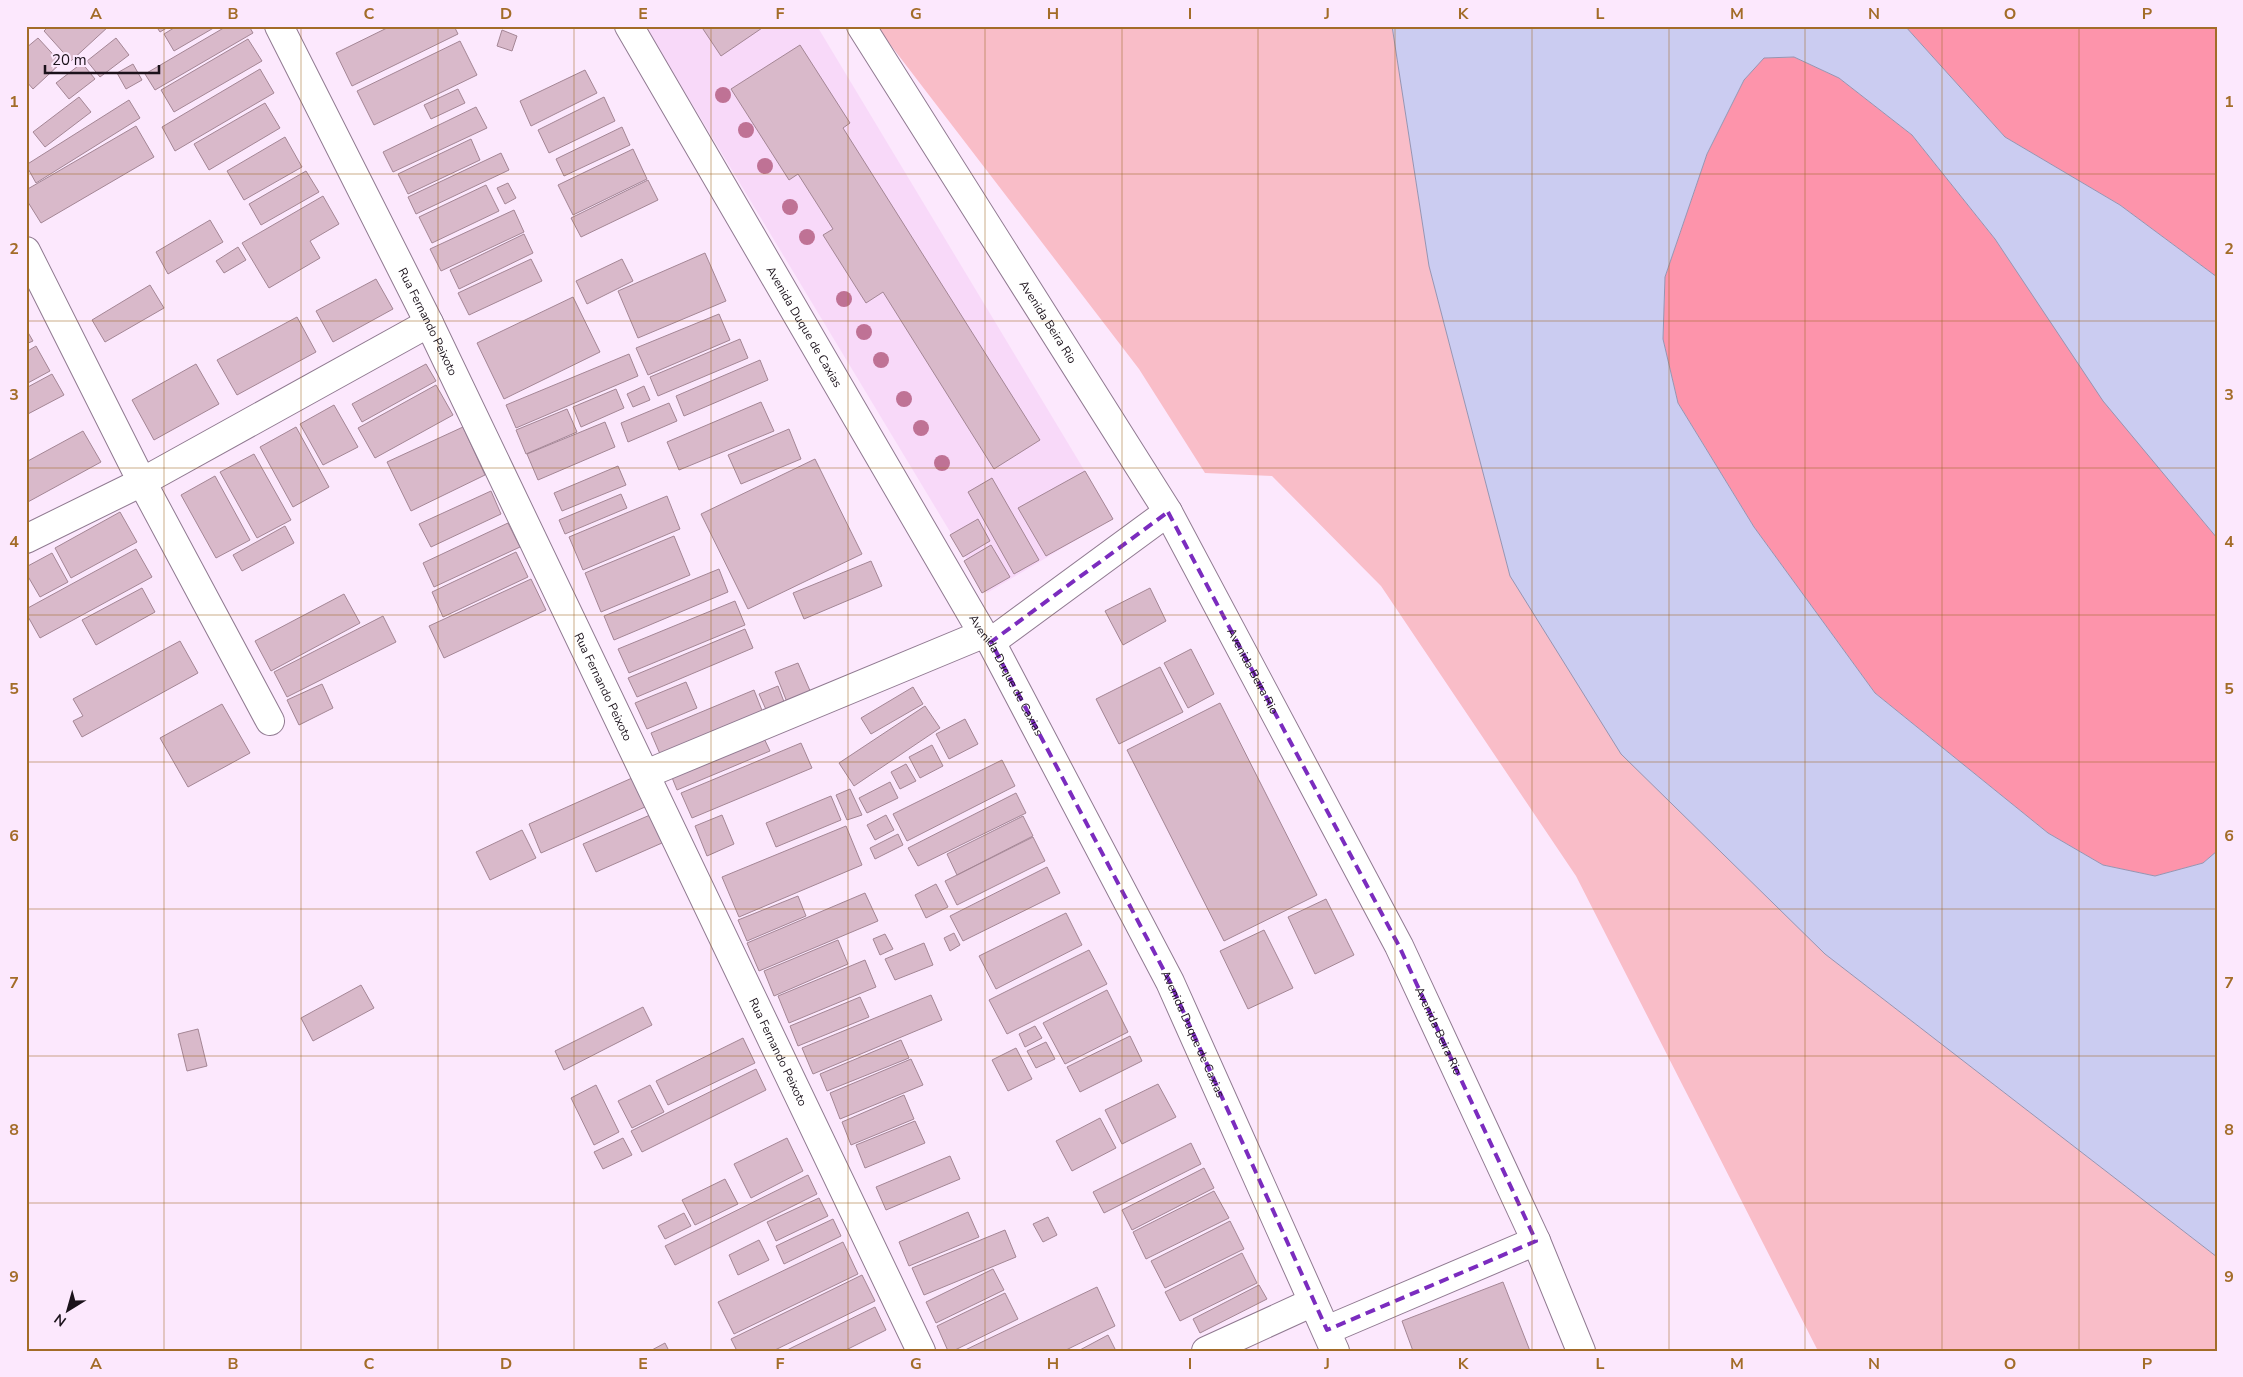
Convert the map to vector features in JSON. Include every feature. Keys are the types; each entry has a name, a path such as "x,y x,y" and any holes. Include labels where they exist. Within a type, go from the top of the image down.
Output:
{"main road":[{"name":"Rua Fernando Peixoto","path":"279,26 429,323 922,1351"},
{"name":"Avenida Duque de Caxias","path":"629,26 987,638 1170,982 1331,1340"},
{"name":"Avenida Beira Rio","path":"861,26 1168,512 1399,946 1536,1240 1581,1351"},
{"path":"26,251 142,482 270,721"},
{"path":"26,539 142,482 429,323"},
{"path":"646,774 987,638 1168,512"},
{"path":"1331,1340 1536,1240"},
{"path":"1206,1351 1313,1302"}],"highlighted area":[{"path":"1168,512 1399,946 1536,1241 1327,1330 1170,982 991,642"}],"shaded area":[{"path":"645,26 817,26 1113,518 987,593"},
{"path":"876,26 1392,26 1429,266 1510,576 1825,954 2217,1257 2217,1351 1818,1351 1576,876 1381,586 1272,476 1205,473 1139,369"},
{"path":"1905,26 2217,26 2217,277 2120,205 2005,137"},
{"path":"1794,57 1839,78 1912,135 1995,239 2104,401 2217,538 2217,851 2203,863 2155,876 2103,865 2048,833 1875,693 1754,527 1678,403 1663,339 1665,277 1707,154 1744,80 1763,58"}],"water":[{"path":"1392,26 1905,26 2005,137 2120,205 2217,277 2217,538 2103,401 1995,239 1912,135 1839,78 1794,57 1764,58 1744,80 1707,154 1665,277 1663,339 1678,403 1754,527 1875,693 2048,833 2103,865 2155,876 2203,863 2217,851 2217,1257 1825,954 1621,754 1510,576 1429,266"}],"building":[{"path":"49,26 109,26 71,61 44,31"},
{"path":"156,26 170,26 160,32"},
{"path":"177,26 217,26 174,51 164,34"},
{"path":"227,26 249,26 253,33 155,90 145,74"},
{"path":"391,26 454,26 458,34 352,86 336,53"},
{"path":"701,26 765,26 721,56"},
{"path":"502,30 517,36 512,51 497,46"},
{"path":"38,38 61,63 33,89 26,81 26,48"},
{"path":"116,38 129,55 100,77 87,61"},
{"path":"248,39 262,61 174,112 161,90"},
{"path":"460,41 477,75 374,125 357,91"},
{"path":"800,45 850,123 843,128 1040,440 994,469 883,292 866,303 823,235 833,229 798,174 789,180 731,89"},
{"path":"82,63 95,79 69,99 56,83"},
{"path":"133,64 142,80 126,89 117,73"},
{"path":"260,69 274,93 175,151 162,127"},
{"path":"585,70 597,93 531,126 520,101"},
{"path":"458,89 465,103 431,119 424,105"},
{"path":"79,97 91,112 45,147 33,132"},
{"path":"604,97 615,121 549,153 538,130"},
{"path":"129,100 140,118 36,183 26,165"},
{"path":"265,103 280,128 209,170 194,144"},
{"path":"476,107 487,128 393,172 383,152"},
{"path":"136,126 154,157 41,223 26,199 26,190"},
{"path":"622,127 630,145 564,176 556,159"},
{"path":"285,137 302,167 244,200 227,171"},
{"path":"471,139 480,160 408,194 398,174"},
{"path":"633,149 647,179 573,215 558,185"},
{"path":"501,153 509,170 416,214 408,197"},
{"path":"306,171 319,192 261,225 249,204"},
{"path":"648,180 658,200 581,237 571,218"},
{"path":"508,183 516,198 505,204 497,188"},
{"path":"486,185 499,211 432,243 419,217"},
{"path":"323,196 339,224 310,241 320,258 269,288 242,243"},
{"path":"514,210 524,232 441,271 430,249"},
{"path":"210,220 223,242 168,274 156,252"},
{"path":"524,234 533,253 459,289 450,270"},
{"path":"238,247 246,260 224,273 216,261"},
{"path":"705,253 726,301 638,338 618,291"},
{"path":"531,259 542,281 469,315 458,293"},
{"path":"622,259 633,281 587,304 576,281"},
{"path":"376,279 393,309 333,342 316,311"},
{"path":"150,285 164,308 105,342 92,320"},
{"path":"573,297 600,352 504,399 477,343"},
{"path":"719,314 730,340 648,375 636,348"},
{"path":"297,317 316,352 237,395 217,360"},
{"path":"26,329 33,341 26,344"},
{"path":"740,339 748,358 658,396 650,377"},
{"path":"36,346 50,371 26,384 26,352"},
{"path":"629,354 638,376 516,428 506,405"},
{"path":"760,360 768,380 684,416 676,396"},
{"path":"196,364 219,404 154,440 132,400"},
{"path":"426,364 436,381 362,422 352,404"},
{"path":"52,374 64,395 26,415 26,388"},
{"path":"436,385 453,415 375,458 358,428"},
{"path":"644,386 650,400 633,407 627,394"},
{"path":"616,389 624,408 581,427 573,407"},
{"path":"761,402 774,431 679,470 667,442"},
{"path":"669,403 677,421 628,442 621,423"},
{"path":"334,405 358,447 323,465 300,424"},
{"path":"567,409 577,432 526,454 516,430"},
{"path":"605,422 615,447 538,480 527,454"},
{"path":"296,427 329,487 293,507 260,447"},
{"path":"463,427 485,475 411,511 387,462"},
{"path":"789,429 801,459 741,484 728,455"},
{"path":"83,431 101,462 26,503 26,462"},
{"path":"254,454 291,520 257,538 220,472"},
{"path":"815,459 862,554 748,609 701,514"},
{"path":"618,466 626,485 562,511 554,493"},
{"path":"1085,471 1113,519 1046,556 1018,508"},
{"path":"215,476 250,540 216,558 181,495"},
{"path":"992,478 1039,560 1014,574 968,492"},
{"path":"491,491 501,514 431,547 419,524"},
{"path":"621,494 627,508 565,534 559,520"},
{"path":"667,496 680,529 583,570 569,537"},
{"path":"120,512 137,542 71,578 55,548"},
{"path":"978,519 990,541 963,557 950,535"},
{"path":"508,523 520,547 434,587 423,563"},
{"path":"285,526 294,543 242,571 233,555"},
{"path":"674,536 690,575 601,612 585,573"},
{"path":"991,545 1010,577 982,593 964,561"},
{"path":"136,549 152,577 40,638 26,613 26,609"},
{"path":"516,552 528,577 443,617 432,592"},
{"path":"52,553 68,582 40,597 26,573 26,567"},
{"path":"871,561 882,586 804,619 793,593"},
{"path":"719,569 728,592 614,640 604,616"},
{"path":"531,579 546,610 444,658 429,626"},
{"path":"142,588 155,612 96,645 82,620"},
{"path":"1150,588 1166,621 1123,645 1105,611"},
{"path":"344,594 360,623 271,671 255,641"},
{"path":"735,601 745,625 629,673 618,649"},
{"path":"383,616 396,642 287,697 274,672"},
{"path":"745,629 753,648 637,697 628,678"},
{"path":"180,641 198,673 82,737 73,721 83,716 73,699"},
{"path":"1191,649 1214,694 1188,708 1164,663"},
{"path":"798,663 811,693 787,702 775,672"},
{"path":"1160,667 1183,712 1119,744 1096,699"},
{"path":"686,682 697,708 647,729 635,703"},
{"path":"322,684 333,708 299,725 287,700"},
{"path":"778,686 786,707 768,714 759,694"},
{"path":"913,687 923,704 871,734 861,718"},
{"path":"754,690 765,718 663,761 651,733"},
{"path":"1220,703 1317,895 1224,941 1127,750"},
{"path":"222,704 250,753 188,787 160,738"},
{"path":"925,706 940,728 854,786 839,763"},
{"path":"965,719 978,744 949,759 936,734"},
{"path":"761,732 770,751 677,790 669,770"},
{"path":"801,743 812,768 692,818 681,793"},
{"path":"932,745 943,766 920,778 909,757"},
{"path":"1002,760 1015,786 907,841 893,814"},
{"path":"906,764 916,781 900,789 891,772"},
{"path":"632,778 645,807 541,853 529,824"},
{"path":"890,782 898,798 867,813 859,798"},
{"path":"850,789 862,815 847,820 836,795"},
{"path":"1016,793 1026,813 918,866 908,848"},
{"path":"831,796 841,820 776,847 766,823"},
{"path":"650,815 662,843 596,872 583,844"},
{"path":"722,815 734,844 707,856 695,826"},
{"path":"886,815 894,830 875,840 867,825"},
{"path":"1023,816 1033,836 957,875 947,854"},
{"path":"846,826 862,865 739,917 722,877"},
{"path":"522,830 536,858 490,880 476,852"},
{"path":"898,834 903,845 875,859 870,848"},
{"path":"1033,837 1045,861 957,905 945,881"},
{"path":"1047,867 1060,893 963,941 950,916"},
{"path":"936,884 948,907 926,918 915,895"},
{"path":"865,893 878,921 759,971 747,943"},
{"path":"798,896 806,916 747,941 738,920"},
{"path":"1326,899 1354,955 1315,974 1288,917"},
{"path":"1066,913 1082,945 996,989 979,956"},
{"path":"1264,930 1293,988 1248,1009 1220,951"},
{"path":"954,933 960,945 950,951 944,938"},
{"path":"885,934 893,949 880,955 873,939"},
{"path":"838,940 848,964 774,996 764,971"},
{"path":"924,943 933,965 895,980 885,959"},
{"path":"1089,950 1107,984 1007,1034 989,1000"},
{"path":"865,960 876,987 789,1023 778,996"},
{"path":"361,985 374,1008 313,1041 301,1018"},
{"path":"1107,990 1128,1032 1065,1064 1043,1023"},
{"path":"931,995 942,1020 813,1074 802,1048"},
{"path":"860,997 869,1017 798,1046 790,1026"},
{"path":"643,1007 652,1025 564,1070 555,1051"},
{"path":"1035,1026 1042,1038 1025,1047 1019,1034"},
{"path":"198,1029 207,1066 187,1071 178,1034"},
{"path":"1130,1036 1142,1061 1080,1092 1067,1067"},
{"path":"743,1038 755,1063 668,1105 656,1081"},
{"path":"901,1040 909,1058 827,1091 820,1074"},
{"path":"1046,1042 1055,1059 1036,1068 1027,1051"},
{"path":"1016,1048 1032,1079 1008,1091 992,1060"},
{"path":"911,1059 923,1085 840,1119 830,1093"},
{"path":"756,1069 766,1090 642,1152 631,1131"},
{"path":"1158,1084 1176,1117 1122,1144 1105,1110"},
{"path":"596,1085 619,1132 594,1145 571,1098"},
{"path":"650,1085 664,1112 632,1128 618,1101"},
{"path":"904,1095 914,1119 851,1145 842,1122"},
{"path":"1100,1118 1116,1148 1072,1171 1056,1141"},
{"path":"915,1121 925,1143 865,1168 856,1145"},
{"path":"623,1138 632,1155 603,1169 594,1152"},
{"path":"787,1138 803,1171 751,1198 734,1164"},
{"path":"1191,1143 1201,1164 1104,1213 1093,1192"},
{"path":"950,1156 960,1179 886,1210 876,1187"},
{"path":"1204,1168 1214,1188 1132,1230 1122,1210"},
{"path":"808,1175 817,1194 675,1265 665,1246"},
{"path":"725,1179 738,1204 695,1225 682,1200"},
{"path":"1214,1191 1229,1218 1146,1259 1133,1232"},
{"path":"819,1198 828,1216 776,1241 767,1222"},
{"path":"968,1212 979,1237 909,1266 899,1242"},
{"path":"684,1213 691,1226 665,1239 658,1226"},
{"path":"1048,1217 1057,1235 1043,1242 1033,1224"},
{"path":"833,1219 841,1236 784,1264 776,1246"},
{"path":"1230,1221 1244,1249 1165,1288 1151,1261"},
{"path":"1005,1230 1016,1257 924,1295 912,1268"},
{"path":"759,1240 769,1260 738,1275 729,1255"},
{"path":"843,1242 858,1274 734,1334 718,1302"},
{"path":"1242,1253 1257,1283 1180,1321 1165,1292"},
{"path":"993,1269 1004,1290 936,1323 926,1302"},
{"path":"862,1275 875,1301 773,1351 737,1351 731,1339"},
{"path":"1503,1282 1530,1351 1413,1351 1402,1321"},
{"path":"1259,1285 1267,1299 1200,1333 1193,1319"},
{"path":"1097,1287 1115,1326 1064,1351 963,1351"},
{"path":"1005,1293 1018,1319 953,1351 948,1351 937,1326"},
{"path":"875,1307 886,1330 844,1351 785,1351"},
{"path":"1108,1335 1116,1351 1078,1351"},
{"path":"665,1343 669,1351 650,1351"}]}
